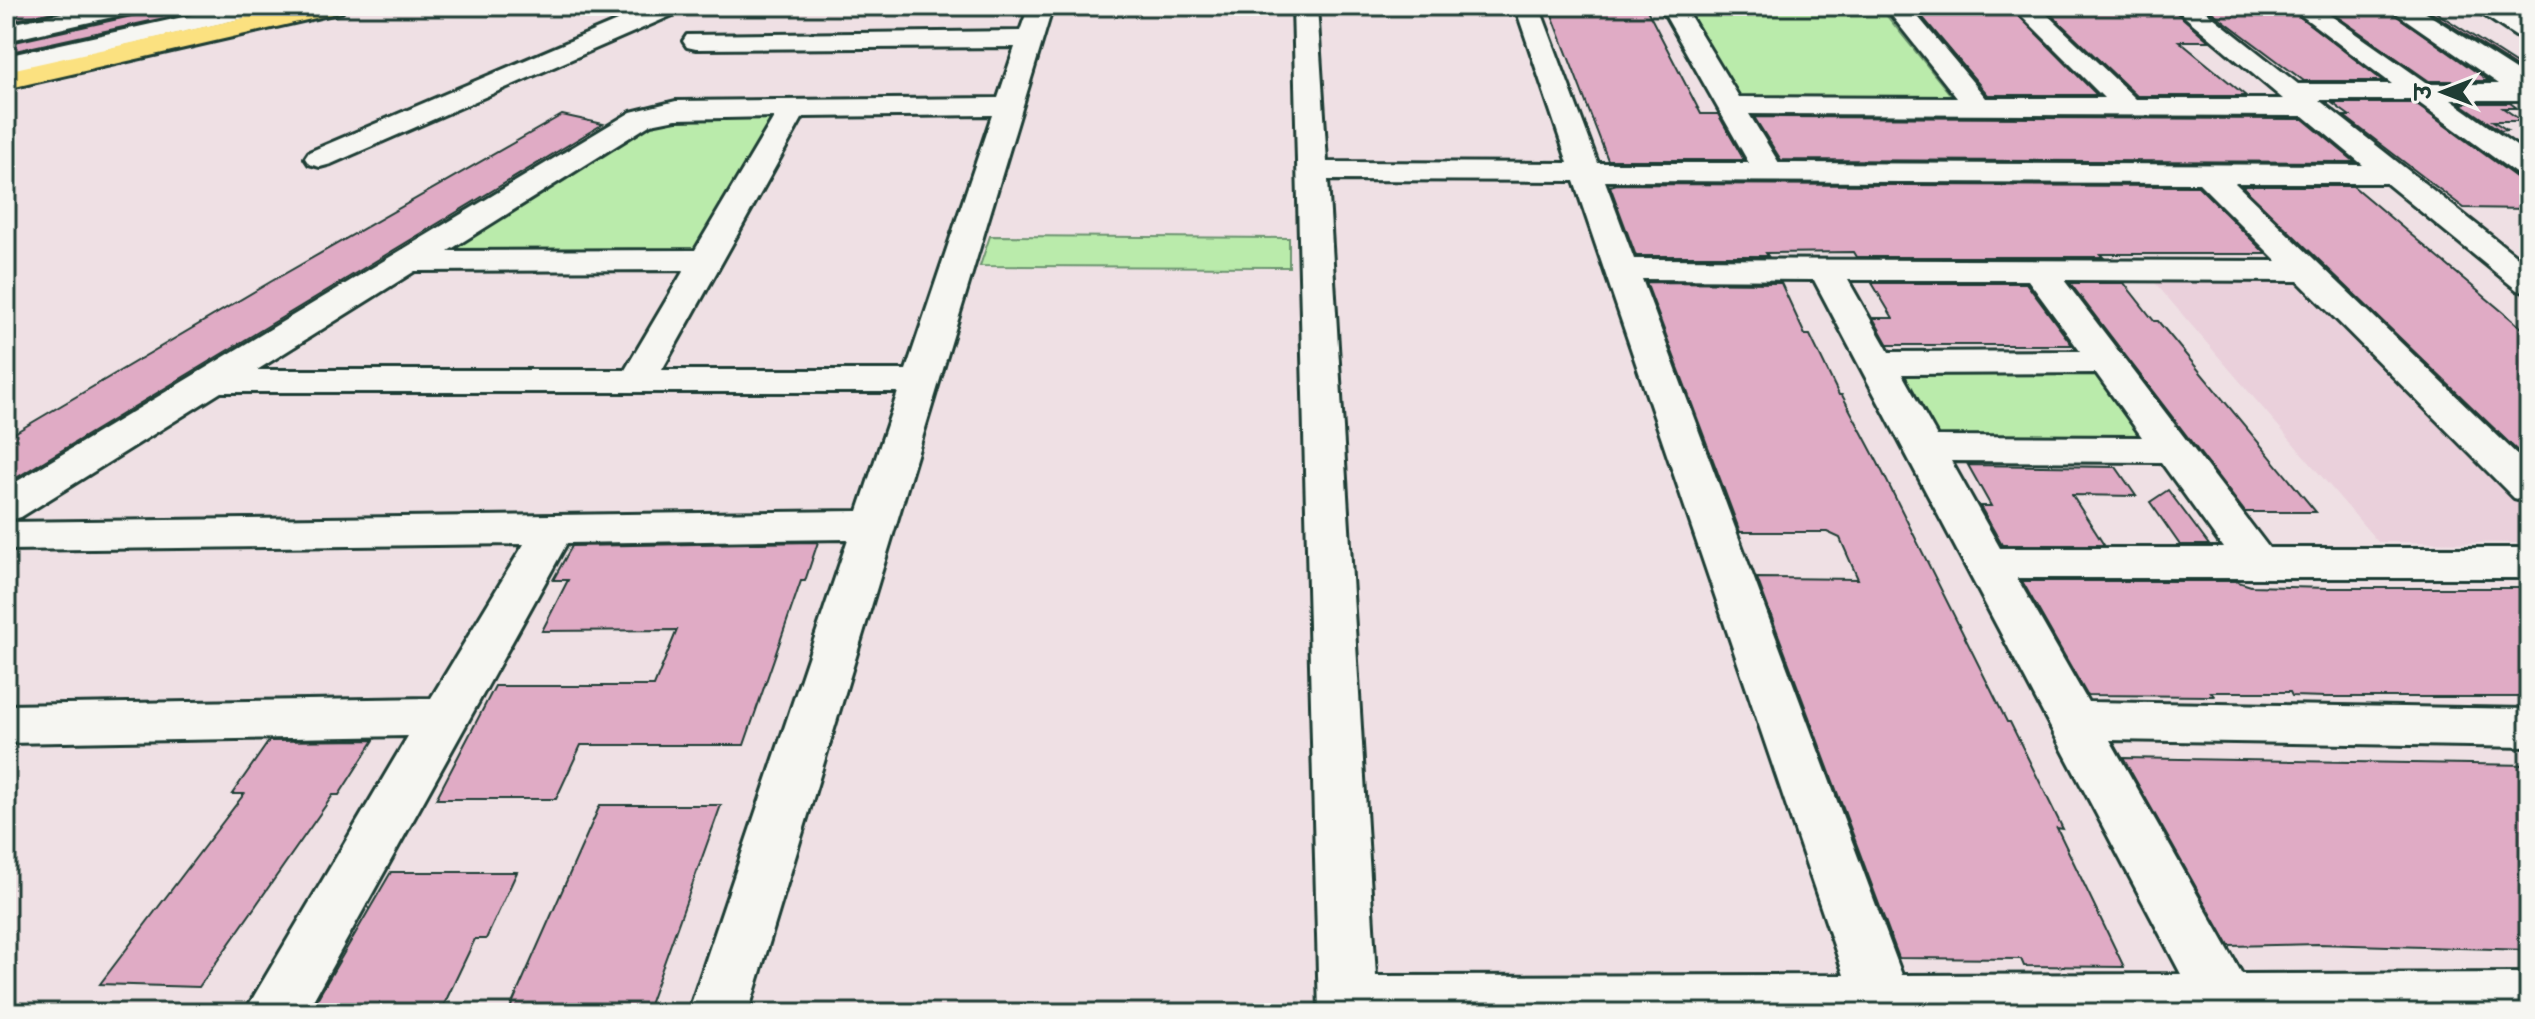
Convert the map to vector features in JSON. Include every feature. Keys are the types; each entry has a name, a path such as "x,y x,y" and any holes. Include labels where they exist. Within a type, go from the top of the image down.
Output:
{"main road":[{"path":"6,72 306,6"},
{"path":"6,80 333,6"}],"street":[{"path":"6,33 82,11 130,6"},
{"path":"6,64 199,13 267,6"},
{"path":"320,158 673,6"},
{"path":"1305,6 1348,1008 1882,1001 2529,1000"},
{"path":"1527,6 1882,1001"},
{"path":"1672,6 1769,172"},
{"path":"1896,6 1978,106"},
{"path":"2024,6 2129,107"},
{"path":"2184,6 2529,283"},
{"path":"2301,6 2529,169"},
{"path":"2398,6 2529,91"},
{"path":"2482,6 2529,34"},
{"path":"696,41 1035,23 718,1013"},
{"path":"1730,105 2129,107 2422,92 2529,91"},
{"path":"6,507 641,118 676,110 1009,106"},
{"path":"637,381 794,107"},
{"path":"2472,128 2515,128"},
{"path":"1312,171 2394,174"},
{"path":"2208,174 2529,489"},
{"path":"411,261 707,260"},
{"path":"1620,269 2307,271"},
{"path":"1825,269 2226,1001"},
{"path":"2038,270 2257,563"},
{"path":"1875,363 2108,362"},
{"path":"214,381 921,381"},
{"path":"1923,448 2173,450"},
{"path":"6,536 875,525"},
{"path":"274,1013 554,529"},
{"path":"1986,563 2529,563"},
{"path":"6,724 445,717"},
{"path":"2073,721 2529,728"}],"shaded area":[{"path":"2150,277 2293,278 2529,513 2529,543 2378,542"}],"green space":[{"path":"1687,6 1879,6 1955,100 1738,99"},
{"path":"663,115 780,115 700,252 438,252"},
{"path":"990,236 1289,238 1289,267 980,266"},
{"path":"2095,371 2149,441 1935,442 1894,372"}],"building":[{"path":"6,6 81,6 6,22"},
{"path":"145,6 199,6 200,10 6,53 6,44 140,14"},
{"path":"1552,6 1645,6 1701,114 1718,114 1744,160 1608,160 1551,12 1554,12"},
{"path":"1913,6 2009,6 2097,95 1988,95"},
{"path":"2042,6 2169,6 2209,41 2179,41 2246,96 2137,96"},
{"path":"2204,6 2286,6 2383,81 2304,81"},
{"path":"2322,6 2383,6 2489,81 2429,81"},
{"path":"2421,6 2426,6 2498,52 2529,72 2529,75"},
{"path":"2332,103 2414,103 2516,177 2529,181 2529,209 2464,208 2344,116 2350,116"},
{"path":"2460,103 2510,103 2517,108 2503,108 2522,121 2493,121 2507,130 2501,131"},
{"path":"562,115 603,124 6,484 6,438"},
{"path":"1754,117 2303,119 2355,162 1781,160"},
{"path":"1610,186 2198,186 2266,254 1856,257 1853,252 1766,253 1768,256 1636,256"},
{"path":"2242,186 2353,186 2529,334 2529,462"},
{"path":"1646,282 1781,283 1805,335 1810,335 1839,395 1842,395 2007,722 2010,722 2063,829 2057,828 2124,967 2024,966 2021,959 1899,958 1757,578 1858,579 1840,538 1827,532 1740,532"},
{"path":"1872,283 2026,283 2072,345 1888,345 1873,318 1893,318"},
{"path":"2070,283 2124,283 2316,512 2245,512"},
{"path":"1968,465 2116,467 2136,496 2072,495 2104,545 2002,545 1980,506 1991,506"},
{"path":"2168,490 2209,545 2180,545 2150,502"},
{"path":"818,542 805,581 801,581 744,745 581,745 556,799 436,799 495,686 654,686 677,630 542,631 568,580 553,580 572,546"},
{"path":"2022,581 2235,581 2251,586 2329,588 2529,588 2529,697 2326,697 2292,696 2290,692 2211,692 2214,696 2087,695"},
{"path":"374,740 339,795 333,795 199,987 100,984 244,794 232,794 269,741"},
{"path":"2123,758 2529,765 2529,950 2318,944 2229,946"},
{"path":"600,805 721,805 646,1013 508,1013"},
{"path":"391,872 517,872 486,939 475,939 440,1013 309,1013"}]}
